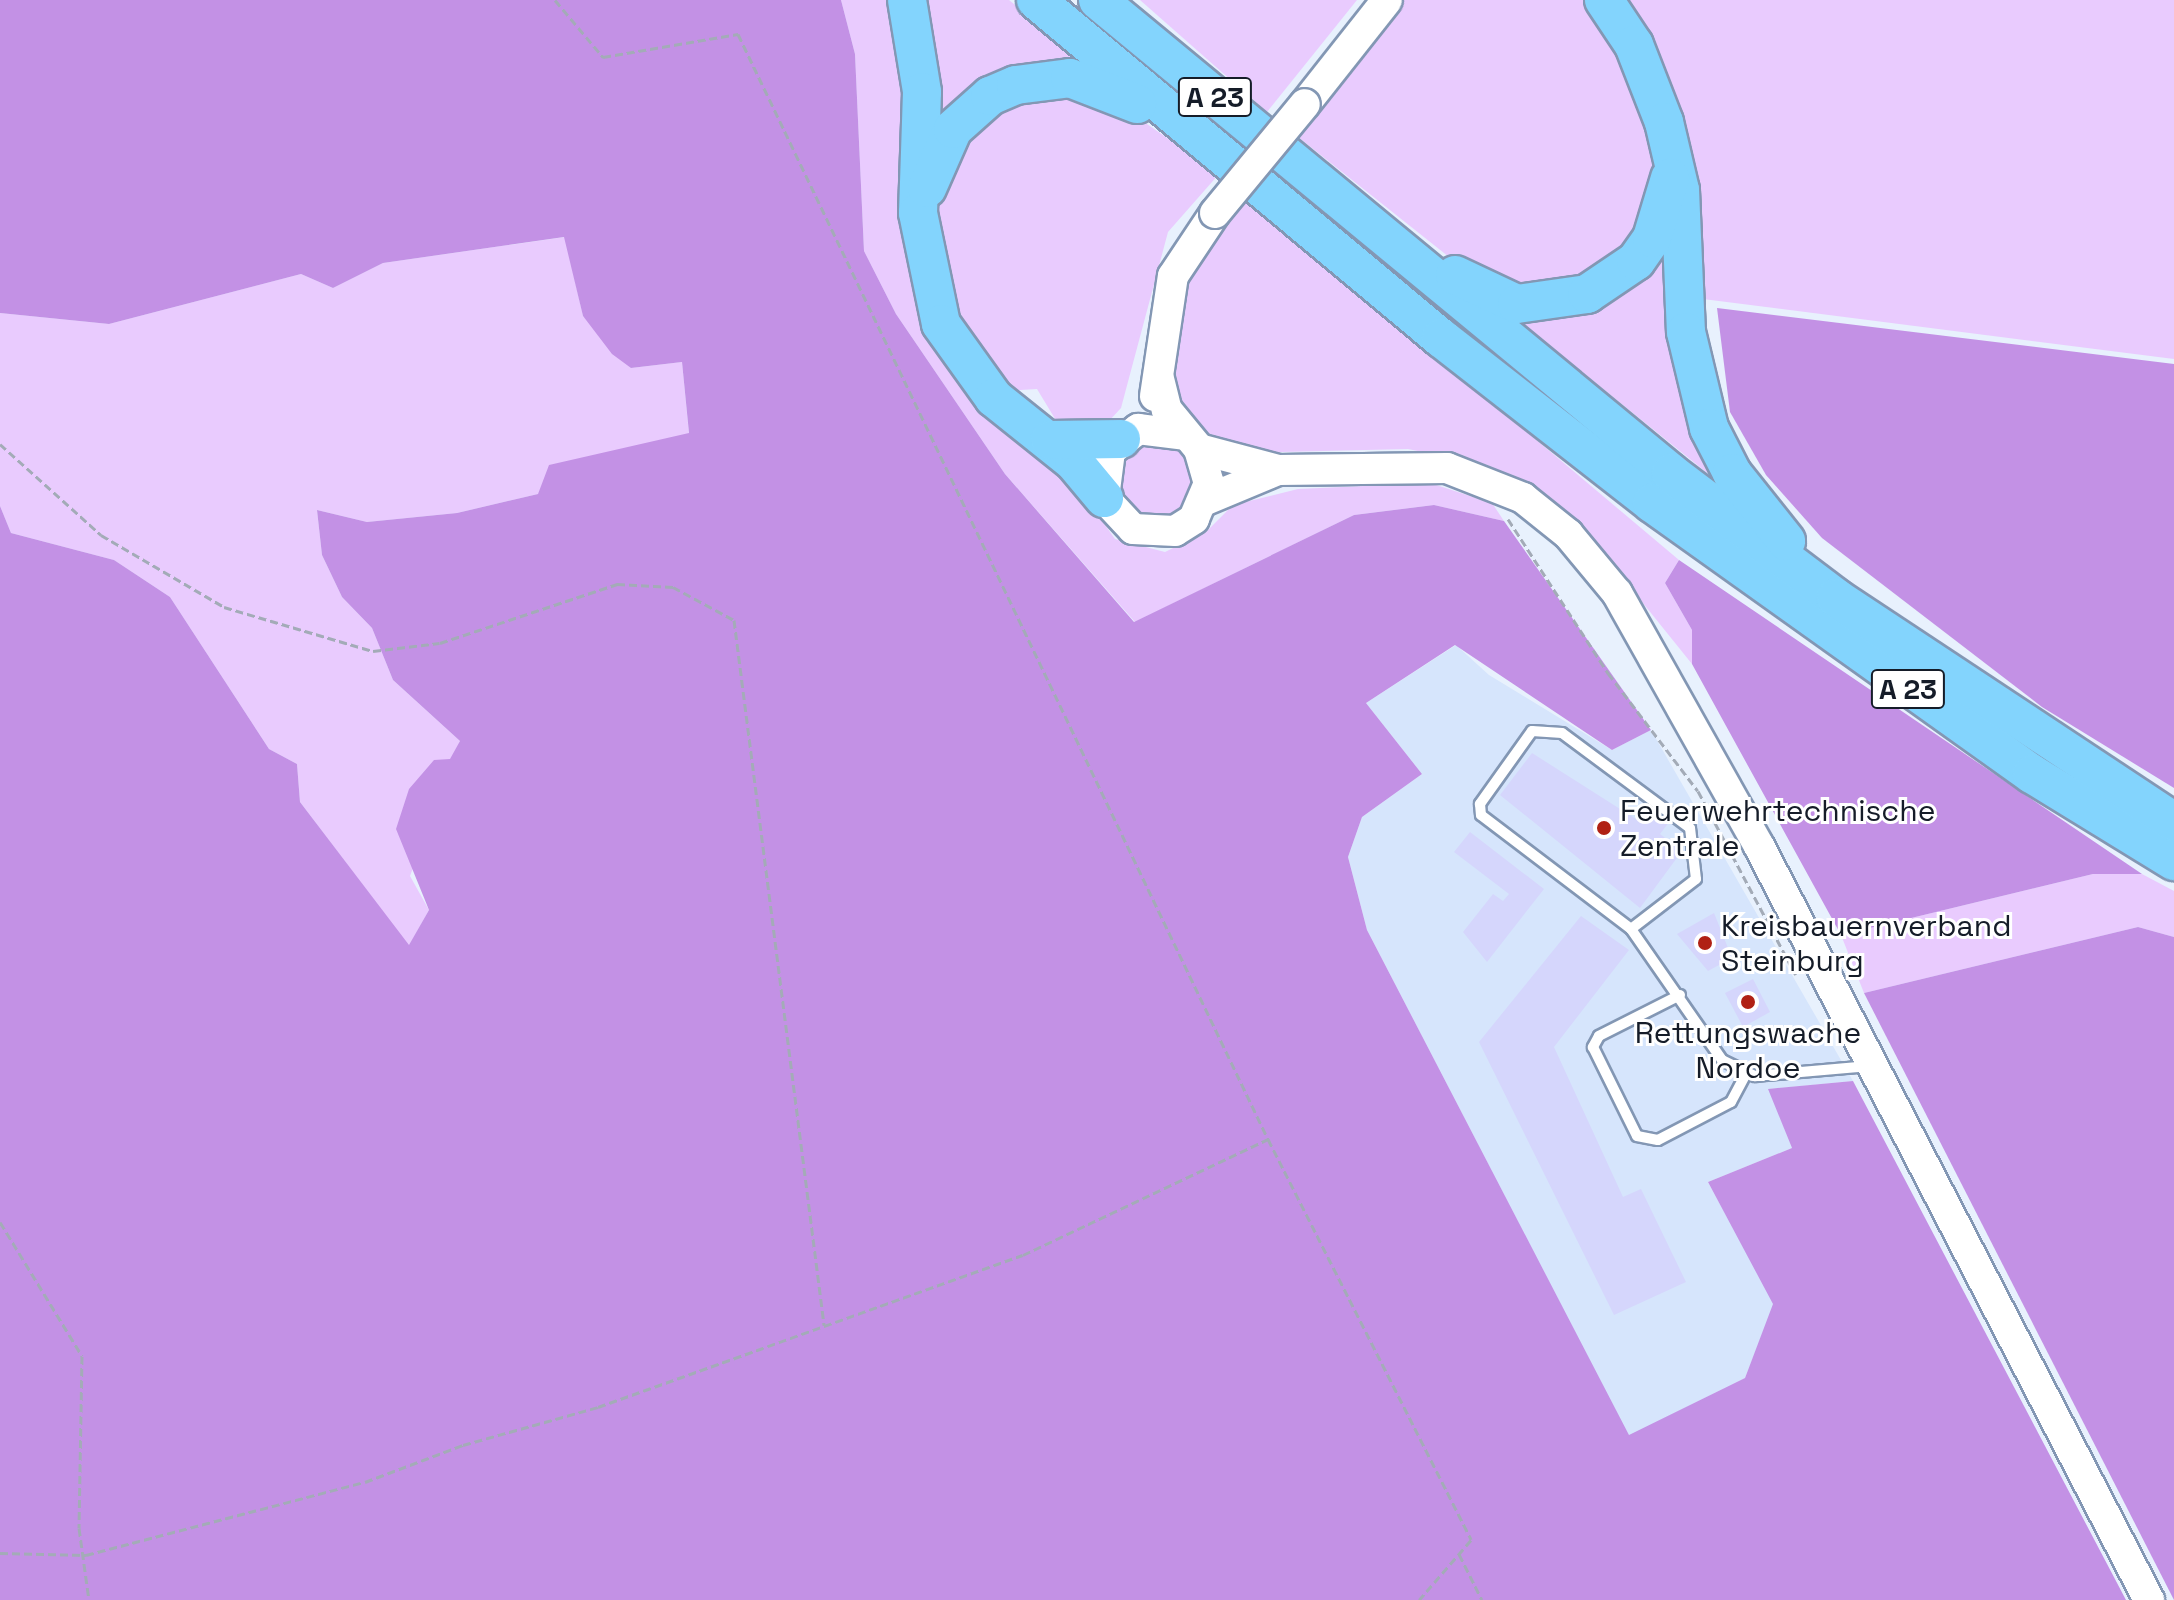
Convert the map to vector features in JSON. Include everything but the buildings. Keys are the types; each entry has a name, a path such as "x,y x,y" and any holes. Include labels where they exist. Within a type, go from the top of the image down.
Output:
{"highway":[{"path":"907,0 922,92 918,213 941,324 994,398 1050,440 1104,498"},
{"name":"A 23","path":"1036,0 1441,338 1791,606 2032,774 2174,861"},
{"name":"A 23","path":"1098,0 1332,196 1836,598 2174,822"},
{"path":"1604,0 1648,72 1680,190 1686,332 1709,428 1732,473 1836,598"},
{"path":"918,213 937,159 970,111 1042,79 1112,90 1229,161"},
{"path":"1332,196 1481,292 1517,304 1554,304 1587,294 1636,261 1665,202 1670,151"},
{"path":"1050,440 1129,434"}],"main road":[{"path":"1159,379 1208,474 1206,500 1194,519 1154,534 1115,516 1104,498 1103,466 1129,434 1159,379 1173,276 1215,213 1387,0"},
{"path":"1129,434 1192,442 1278,470 1447,468 1523,498 1568,534 1631,618 1872,1065 2149,1600"},
{"path":"1206,500 1278,470"}],"lane":[{"path":"1631,929 1696,879 1690,828 1562,733 1532,731 1480,804 1481,815 1631,929 1680,995 1722,1060 1746,1074 1872,1065"},
{"path":"1680,995 1599,1036 1593,1047 1637,1136 1658,1140 1731,1102 1746,1074"}],"path":[{"path":"555,0 603,57 738,34 1268,1139 1471,1540 1419,1600"},
{"path":"0,444 101,535 224,607 373,651 440,643 617,584 673,587 734,620 824,1325"},
{"path":"1500,510 1698,791 1804,990"},
{"path":"0,1553 86,1555 365,1482 1023,1255 1268,1139"},
{"path":"0,1222 82,1356 79,1528 86,1555 89,1600"},
{"path":"1459,1554 1482,1600"}],"shaded area":[{"path":"0,0 841,0 855,54 864,251 896,314 1005,474 1134,622 1354,515 1434,505 1504,521 1651,730 1612,750 1455,645 1366,703 1422,774 1362,817 1348,857 1367,930 1629,1435 1745,1378 1773,1304 1708,1182 1792,1148 1768,1089 1853,1081 2126,1600 0,1600 0,506 11,533 114,560 170,597 269,749 297,764 300,802 409,945 429,910 396,829 409,789 434,760 450,759 460,741 393,680 372,628 342,597 322,555 317,510 367,522 457,513 538,494 549,465 689,433 682,362 631,368 612,354 583,316 564,237 383,263 333,288 301,274 109,324 0,313"},
{"path":"841,0 900,0 909,247 1115,539 1165,552 1206,532 1233,505 1298,489 1430,483 1492,503 1504,521 1434,505 1354,515 1135,622 1005,474 896,314 864,251 855,54"},
{"path":"915,0 1009,0 1088,63 1045,72 930,154"},
{"path":"1140,0 1357,0 1267,112"},
{"path":"1404,0 1588,0 1605,21 1662,156 1649,226 1587,285 1483,284 1293,133"},
{"path":"1625,0 2174,0 2174,359 1695,298 1698,198 1689,141 1658,53"},
{"path":"1073,89 1121,106 1219,174 1168,232 1121,408 1108,422 1060,427 1037,389 1005,391 956,325 935,214 940,175 958,140 1006,100"},
{"path":"1249,198 1679,560 1665,583 1692,630 1692,664 1630,587 1528,487 1487,465 1408,449 1236,453 1183,423 1170,378 1174,310 1197,252"},
{"path":"1672,206 1737,497 1505,310 1552,315"},
{"path":"565,237 583,316 631,368 682,362 689,434 595,457 538,494 457,513 367,522 317,510 322,555 342,597 372,628 393,680 460,741 410,876 429,910 409,946 300,802 297,764 269,749 170,597 114,560 11,533 0,506 0,313 109,324 301,274 333,288 383,263"},
{"path":"1717,308 2174,364 2174,788 2042,707 1822,538 1766,475 1730,412"},
{"path":"1156,441 1171,444 1184,452 1192,465 1195,480 1192,495 1184,508 1171,516 1156,519 1141,516 1128,508 1120,495 1117,480 1120,465 1128,452 1141,444"},
{"path":"1679,560 2142,874 2093,874 1841,935 1692,664 1692,630 1665,583"},
{"path":"1456,645 1489,675 1612,750 1651,730 1853,1081 1769,1089 1792,1148 1708,1182 1774,1304 1745,1378 1629,1436 1367,930 1348,857 1362,817 1422,774 1366,703"},
{"path":"2093,874 2142,874 2174,891 2174,937 2138,927 1864,993 1841,935"},
{"path":"2138,927 2174,937 2174,1600 1864,993"}],"place":[{"name":"Feuerwehrtechnische Zentrale","path":"1604,828"},
{"name":"Kreisbauernverband Steinburg","path":"1705,943"},
{"name":"Rettungswache Nordoe","path":"1748,1002"}]}
